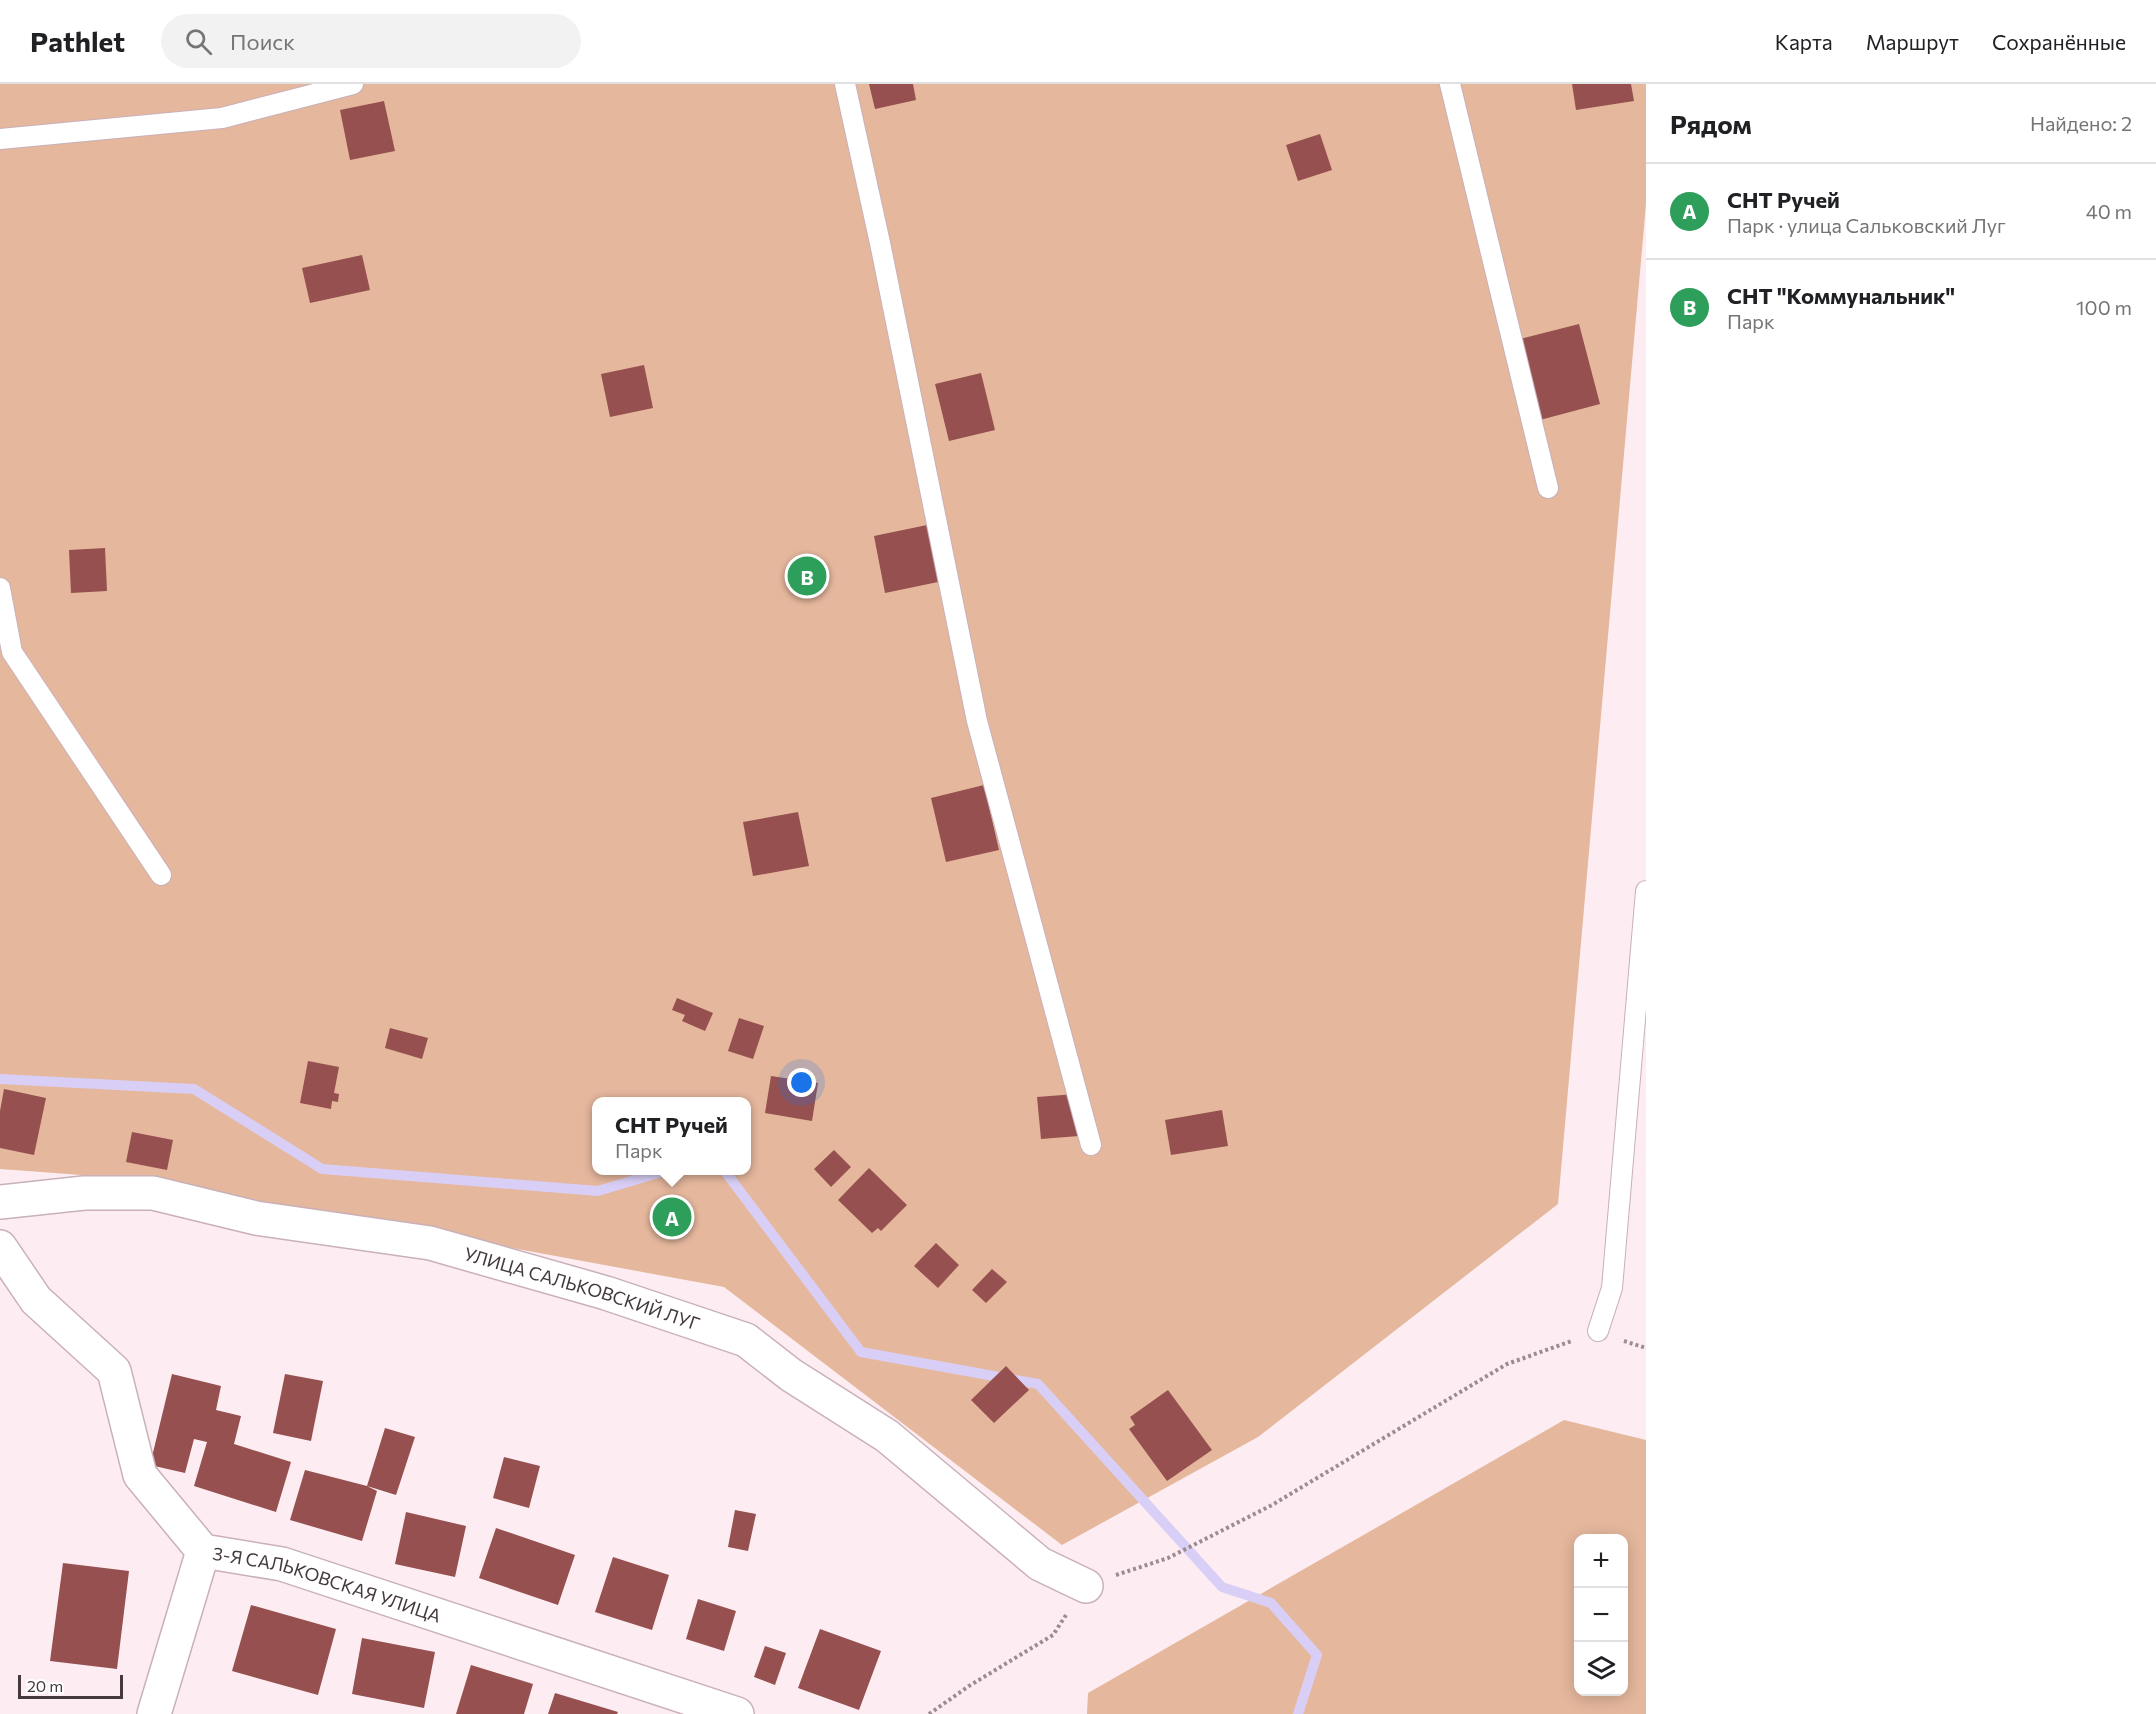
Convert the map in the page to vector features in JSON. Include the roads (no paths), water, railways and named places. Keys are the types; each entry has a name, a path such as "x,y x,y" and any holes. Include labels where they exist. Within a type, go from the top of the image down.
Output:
{"street":[{"name":"УЛИЦА САЛЬКОВСКИЙ ЛУГ","path":"0,1202 84,1193 153,1193 256,1218 430,1243 606,1293 746,1340 791,1376 886,1436 1040,1564 1086,1586"},
{"name":"3-Я САЛЬКОВСКАЯ УЛИЦА","path":"0,1247 36,1300 114,1371 141,1475 203,1551 282,1564 737,1714"},
{"path":"154,1714 203,1551"}],"lane":[{"path":"0,139 222,118 353,84"},
{"path":"845,84 880,243 977,721 1091,1145"},
{"path":"1450,84 1548,488"},
{"path":"0,588 12,652 161,875"},
{"path":"1598,1331 1612,1288 1646,891"}],"waterway":[{"path":"0,1079 194,1089 322,1169 598,1191 651,1175"},
{"path":"728,1175 861,1352 1038,1384 1222,1587 1271,1603 1317,1655 1298,1714"}],"place":[{"name":"СНТ \"Коммунальник\"","path":"807,576"},
{"name":"СНТ Ручей","path":"672,1217"}]}
